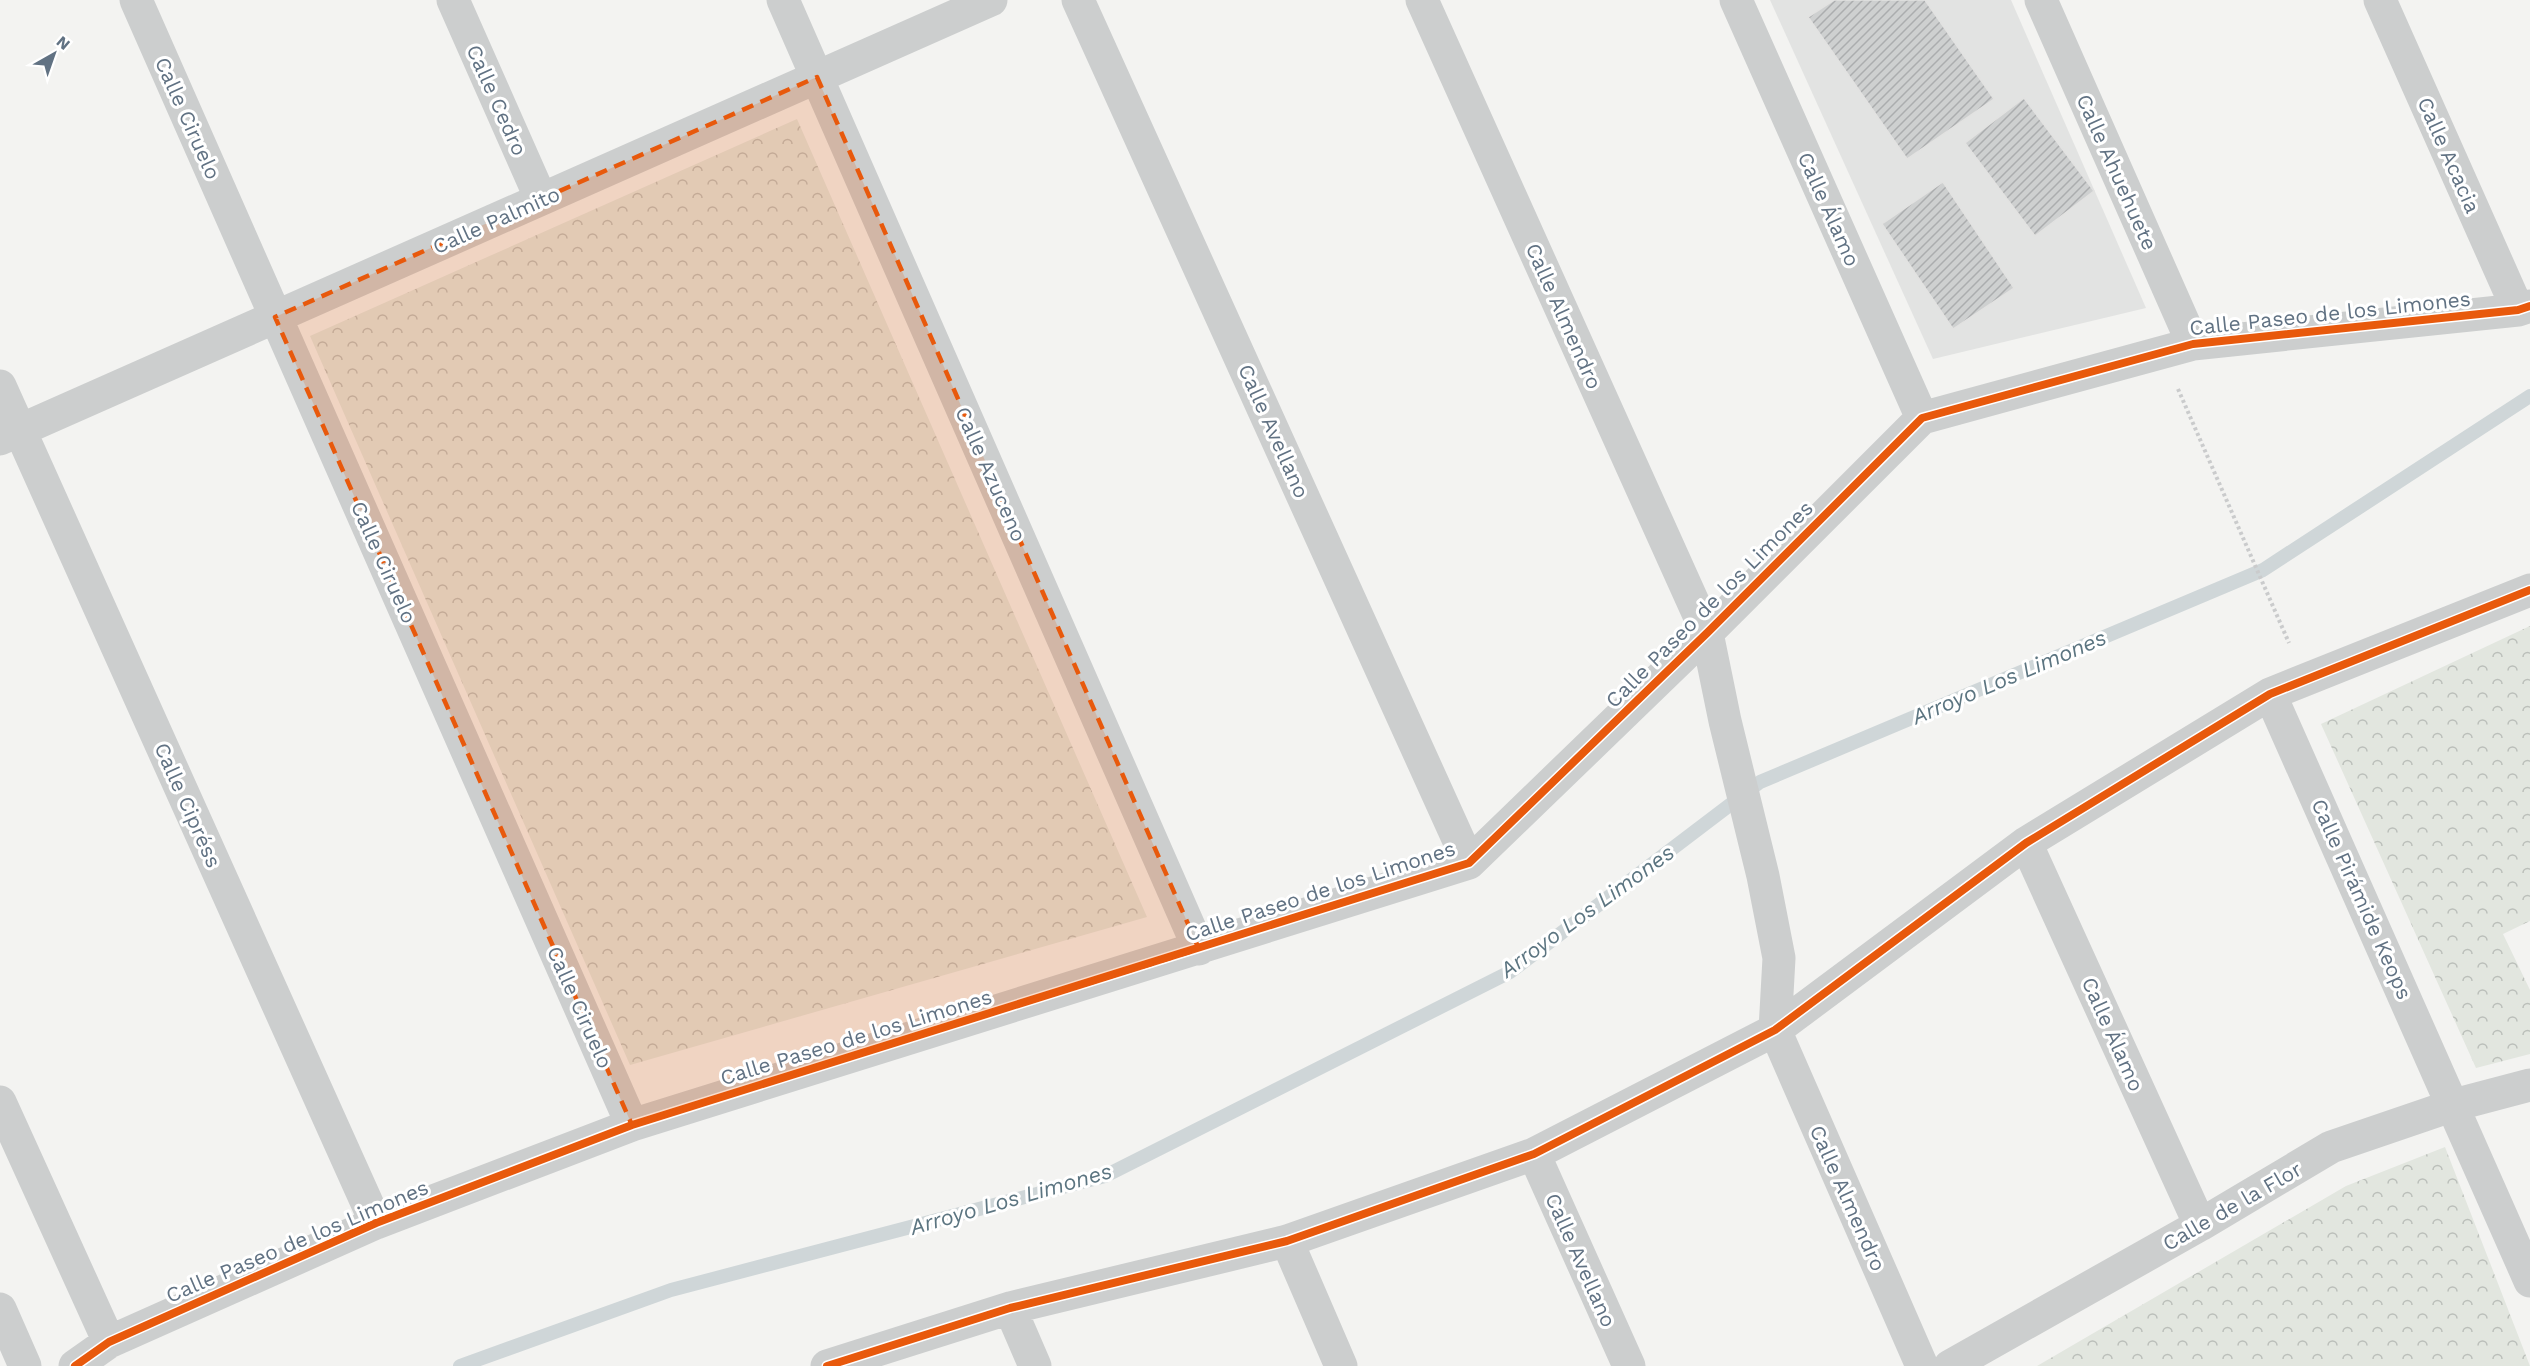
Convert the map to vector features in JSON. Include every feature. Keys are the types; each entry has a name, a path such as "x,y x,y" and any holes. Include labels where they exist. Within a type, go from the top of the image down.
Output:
{"street":[{"name":"Calle Ciruelo","path":"136,0 632,1125"},
{"name":"Calle Cedro","path":"453,0 541,199"},
{"name":"Calle Azuceno","path":"783,0 1199,949"},
{"name":"Calle Palmito","path":"10,434 991,0"},
{"name":"Calle Avellano","path":"1078,0 1469,863"},
{"name":"Calle Almendro","path":"1422,0 1707,633 1725,721 1763,876 1779,958 1774,1030 1922,1366"},
{"name":"Calle Álamo","path":"1736,0 1922,418"},
{"name":"Calle Ahuehuete","path":"2040,0 2193,344"},
{"name":"Calle Acacia","path":"2380,0 2524,308"},
{"name":"Calle Paseo de los Limones","path":"75,1366 109,1342 376,1223 632,1125 1469,863 1707,633 1922,418 2193,344 2524,308"},
{"name":"Calle Cipréss","path":"0,386 10,434 376,1223"},
{"path":"827,1366 1010,1308 1287,1241 1534,1154 1774,1030 2026,843 2270,694 2530,590"},
{"name":"Calle Pirámide Keops","path":"2270,694 2454,1105"},
{"name":"Calle Álamo","path":"2026,843 2200,1225"},
{"name":"Calle de la Flor","path":"1950,1366 2200,1225 2331,1147 2454,1105 2530,1085"},
{"path":"0,1102 109,1342"},
{"path":"2454,1105 2530,1281"},
{"name":"Calle Avellano","path":"1534,1154 1629,1366"},
{"path":"1287,1241 1341,1366"},
{"path":"1010,1308 1035,1366"},
{"path":"0,1309 25,1366"}],"path":[{"path":"2162,353 2284,630"}],"highlighted area":[{"path":"817,77 1199,949 632,1125 275,317"}],"shaded area":[{"path":"1770,0 2011,0 2146,308 1933,359"}],"green space":[{"path":"797,119 1147,917 630,1065 310,336"},
{"path":"2530,626 2530,921 2503,934 2530,990 2530,1054 2476,1068 2321,724"},
{"path":"2445,1147 2530,1366 2037,1366 2346,1186"}],"building":[{"path":"1834,0 1925,0 1994,99 1907,159 1808,17"},
{"path":"2024,98 2094,191 2035,236 1965,143"},
{"path":"1943,182 2014,288 1953,329 1882,224"}],"waterway":[{"name":"Arroyo Los Limones","path":"460,1366 671,1290 1105,1176 1510,972 1760,782 2263,570 2530,396"}],"cycle path":[{"path":"75,1366 109,1342 376,1223 632,1125 1469,863 1707,633 1922,418 2193,344 2518,310 2530,306"},
{"path":"827,1366 1010,1308 1287,1241 1534,1154 1775,1030 2026,843 2270,694 2530,590"}]}
